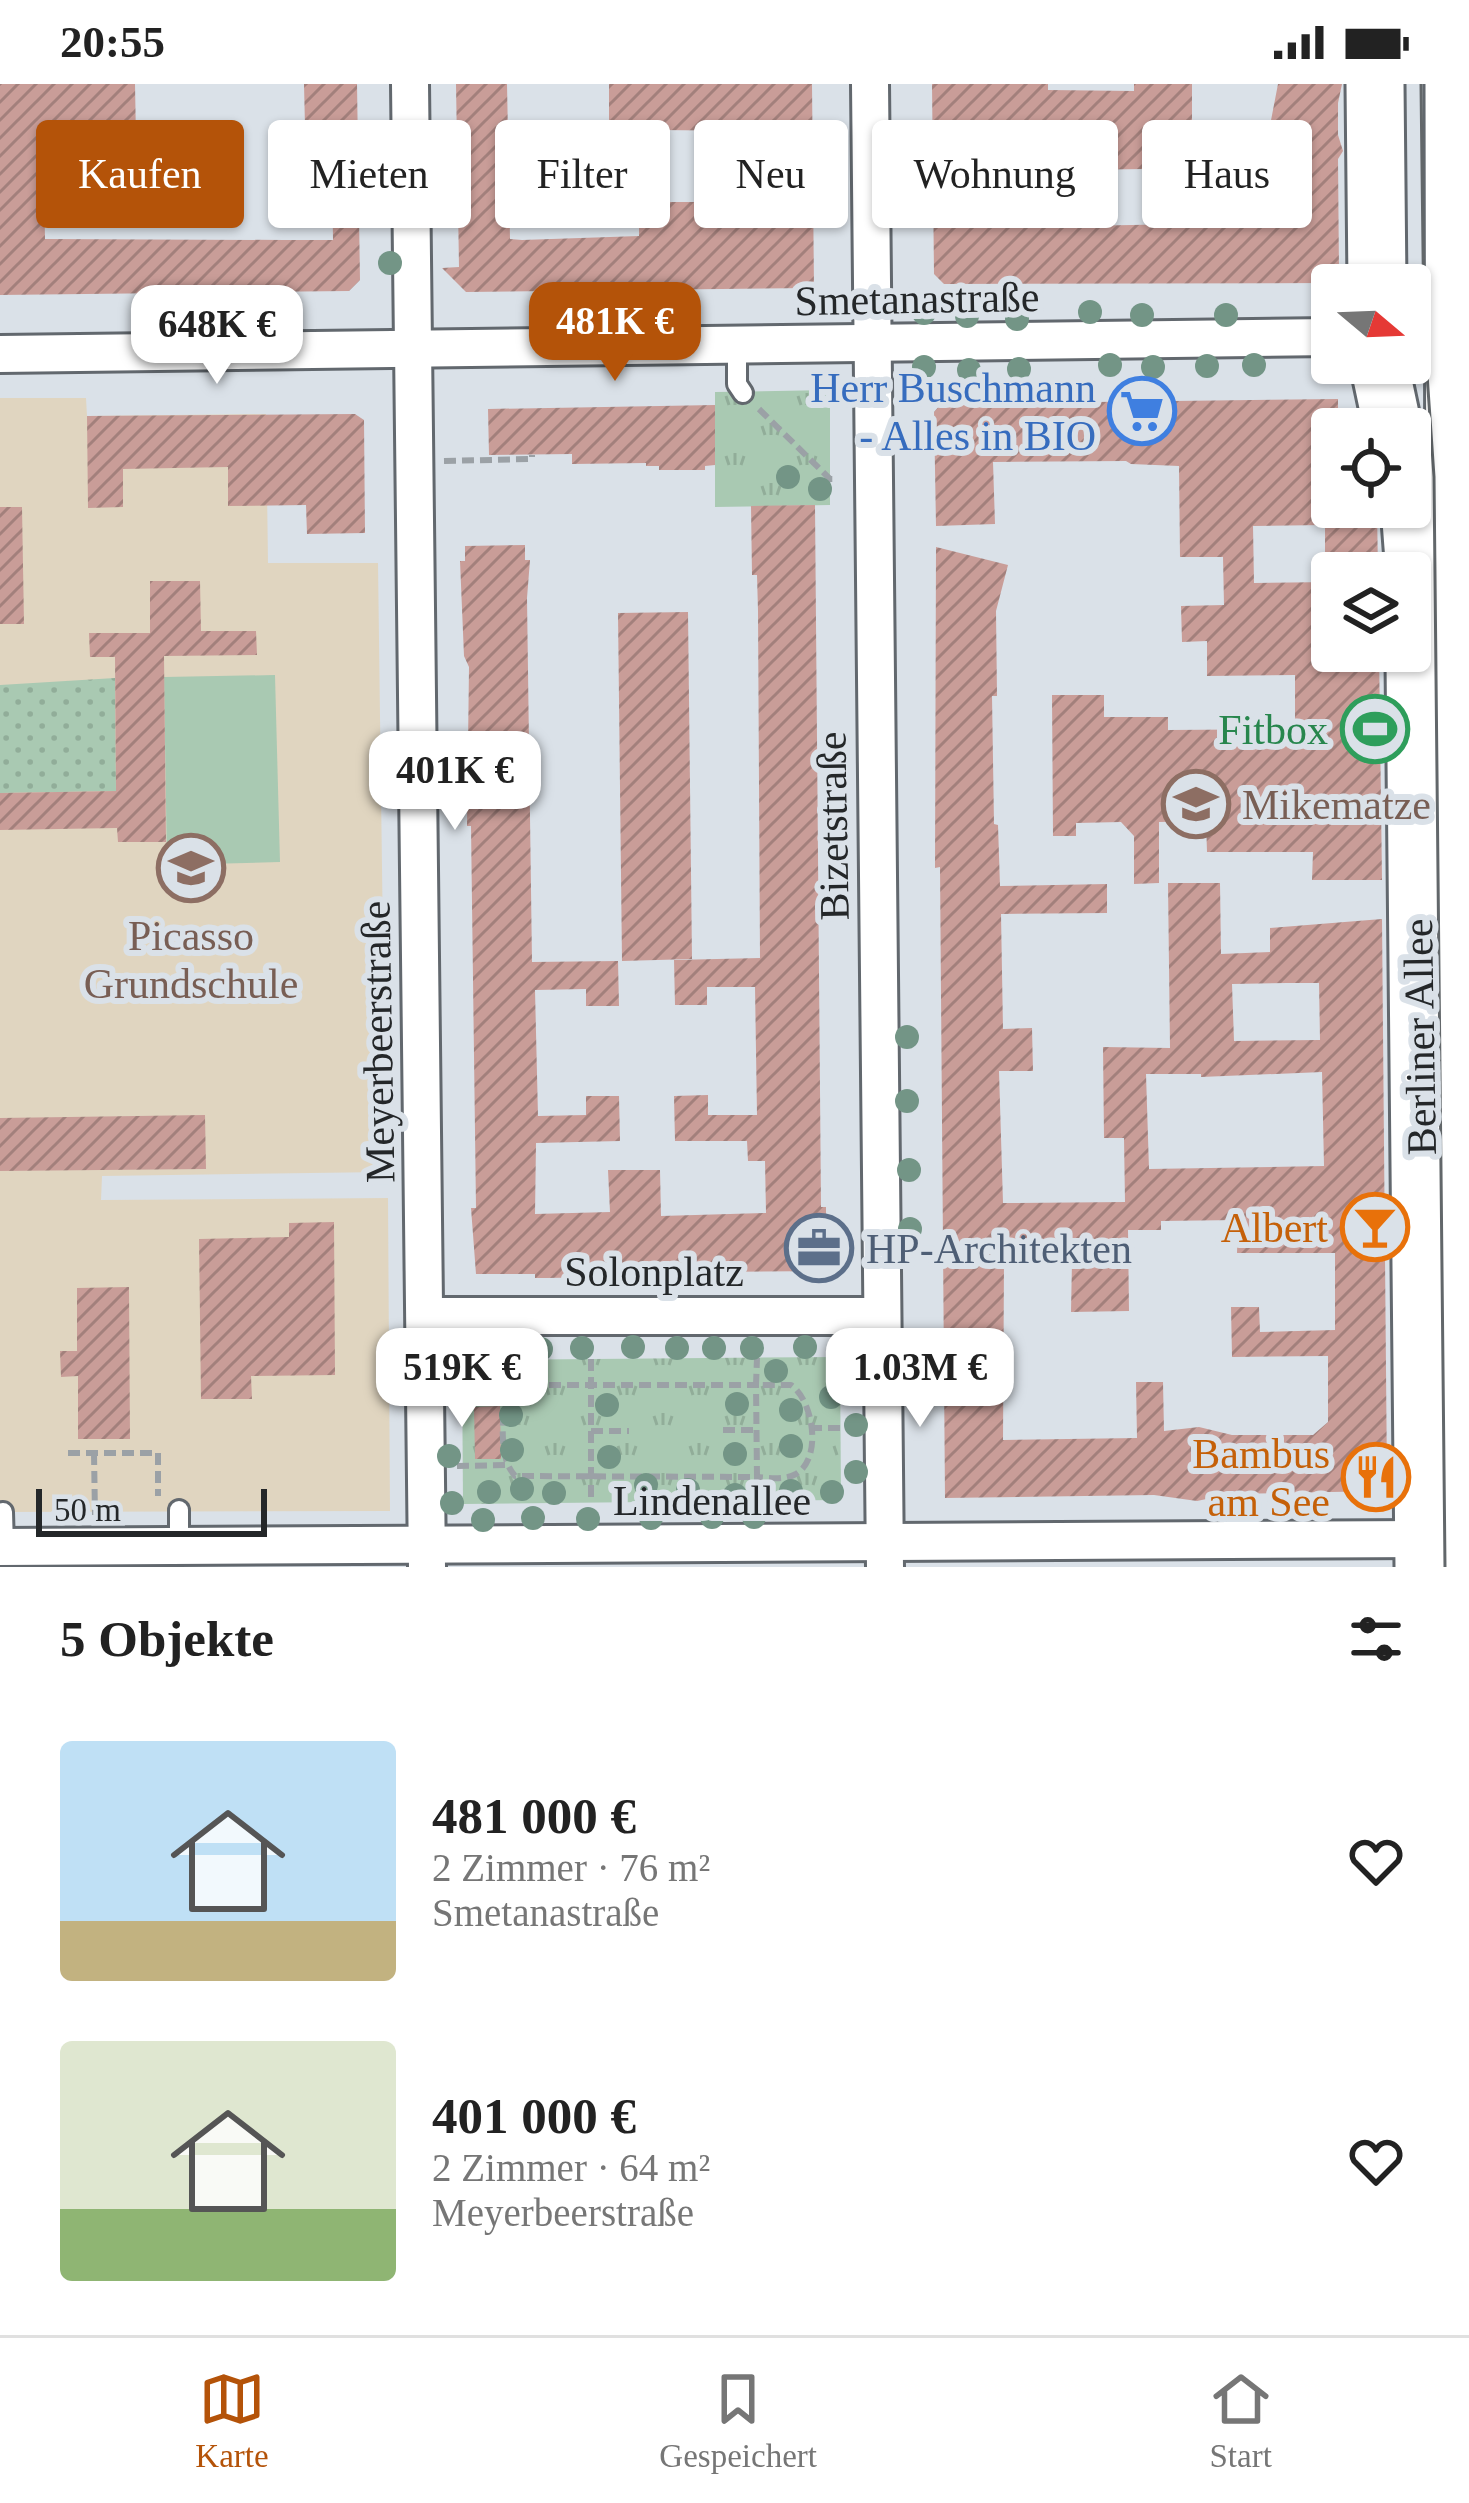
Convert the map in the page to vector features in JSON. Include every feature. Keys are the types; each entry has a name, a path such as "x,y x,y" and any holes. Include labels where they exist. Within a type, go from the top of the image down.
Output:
{"main road":[{"path":"1375,84 1377,264"},
{"name":"Berliner Allee","path":"1439,1556 1455,599 1454,84"},
{"name":"Berliner Allee","path":"1411,528 1439,1556"}],"street":[{"name":"Meyerbeerstraße","path":"410,84 427,1556"},
{"name":"Bizetstraße","path":"870,84 885,1556"},
{"name":"Smetanastraße","path":"0,354 1311,337"},
{"name":"Solonplatz","path":"425,1316 882,1316"},
{"name":"Lindenallee","path":"3,1535 179,1528 427,1556 1439,1556"}],"lane":[{"path":"737,346 737,384 743,393"}],"path":[{"path":"743,393 834,479"},
{"path":"414,462 532,459 532,455"},
{"path":"757,1358 757,1501"},
{"path":"591,1359 591,1503"},
{"path":"791,1385 806,1401 810,1428 805,1466 786,1477 515,1476 507,1465 502,1416 507,1401 525,1387 591,1387 791,1385"},
{"path":"456,1401 507,1401"},
{"path":"810,1428 840,1427"},
{"path":"591,1431 629,1430"},
{"path":"723,1430 757,1430"},
{"path":"68,1453 158,1453 158,1510"},
{"path":"94,1453 94,1511"},
{"path":"463,1466 507,1465"}],"shaded area":[{"name":"Picasso Grundschule","path":"0,398 86,398 87,416 266,414 268,563 378,563 386,1172 102,1176 101,1200 388,1198 390,1511 0,1512"}],"green space":[{"path":"830,390 830,505 715,507 715,392"},
{"path":"275,675 280,862 167,865 164,677"},
{"path":"115,678 116,791 0,793 0,685"},
{"path":"840,1357 841,1500 463,1504 462,1360"}],"building":[{"path":"0,84 135,84 136,120 36,120 36,228 45,228 45,239 333,240 333,228 359,228 360,280 349,291 0,295"},
{"path":"304,84 357,84 358,120 305,120"},
{"path":"456,84 507,84 508,120 495,120 495,228 510,228 510,239 639,236 639,228 670,228 670,202 694,202 694,228 813,228 814,288 466,292 442,268 459,267 458,228 471,228 471,120 457,120"},
{"path":"609,84 812,84 812,120 694,120 694,130 670,130 670,120 609,120"},
{"path":"932,84 1048,84 1048,90 1134,91 1134,84 1192,84 1192,120 1142,120 1142,169 1118,169 1118,120 932,120"},
{"path":"1278,84 1342,84 1338,103 1343,151 1338,159 1339,264 1311,264 1311,283 944,284 934,274 934,228 1312,228 1312,120 1271,120"},
{"path":"1338,399 1338,408 1311,408 1311,525 1253,526 1254,583 1311,582 1311,672 1379,672 1382,880 1312,880 1313,852 1207,852 1206,821 1159,822 1159,883 1134,884 1134,836 1121,822 1076,823 1076,836 1053,836 1052,695 1104,695 1104,717 1168,717 1168,730 1295,729 1295,675 1207,676 1207,641 1182,642 1181,606 1224,605 1223,557 1180,557 1179,466 1126,461 993,462 995,524 936,526 934,412 941,404"},
{"path":"715,405 715,465 705,470 659,470 646,463 572,464 572,454 489,455 488,409"},
{"path":"355,414 364,420 365,533 307,534 306,505 228,506 228,467 123,469 123,507 88,508 87,416"},
{"path":"815,505 821,1207 826,1207 826,1271 602,1273 602,1277 547,1278 476,1274 471,1208 476,1208 471,826 467,826 469,667 464,656 460,561 465,561 465,546 525,545 525,560 530,560 532,962 618,961 619,1006 586,1006 586,989 535,990 538,1116 586,1115 586,1096 619,1096 620,1141 536,1143 535,1214 610,1212 608,1170 660,1170 661,1216 766,1213 765,1161 748,1161 747,1141 675,1141 674,1096 708,1095 708,1115 757,1115 755,987 707,987 707,1005 675,1005 674,960 760,958 758,611 751,506"},
{"path":"0,507 22,507 24,624 0,624"},
{"path":"1325,528 1377,528 1378,552 1325,552"},
{"path":"936,547 1008,565 996,611 997,696 992,696 1000,886 1107,884 1107,913 1001,914 1003,1029 1032,1028 1033,1071 999,1071 1003,1203 1125,1202 1124,1138 1104,1138 1103,1047 1170,1048 1168,883 1220,883 1221,954 1270,952 1270,928 1382,919 1387,1481 1380,1491 1230,1494 1197,1501 1154,1495 945,1498 940,867 935,868","holes":["1319,983 1320,1040 1234,1041 1232,984","1322,1072 1324,1166 1149,1169 1146,1074 1201,1077","1238,1220 1237,1253 1335,1253 1335,1330 1260,1332 1259,1307 1231,1307 1232,1357 1328,1356 1328,1422 1313,1435 1232,1435 1199,1427 1164,1431 1163,1382 1136,1382 1137,1438 1003,1440 1004,1262 1072,1261 1071,1312 1129,1311 1128,1230 1161,1230 1161,1221"]},
{"path":"150,581 200,581 201,631 256,631 257,655 164,656 166,842 118,842 117,828 0,830 0,793 116,791 115,657 90,657 89,633 150,633"},
{"path":"688,612 692,959 622,961 618,613"},
{"path":"205,1115 206,1169 0,1171 0,1118"},
{"path":"334,1222 335,1375 251,1376 252,1399 201,1399 199,1239 289,1237 289,1223"},
{"path":"129,1287 130,1439 78,1439 78,1376 61,1377 60,1351 77,1351 77,1288"},
{"path":"500,1406 501,1459 475,1459 474,1407"}],"tram line":[{"path":"1421,84 1424,330 1434,477 1445,1567"}],"place":[{"name":"Herr Buschmann - Alles in BIO","path":"1142,411"},
{"name":"Fitbox","path":"1375,729"},
{"name":"Mikematze","path":"1196,804"},
{"name":"Picasso Grundschule","path":"191,868"},
{"name":"Albert","path":"1375,1227"},
{"name":"HP-Architekten","path":"819,1248"},
{"name":"Bambus am See","path":"1376,1477"}]}
